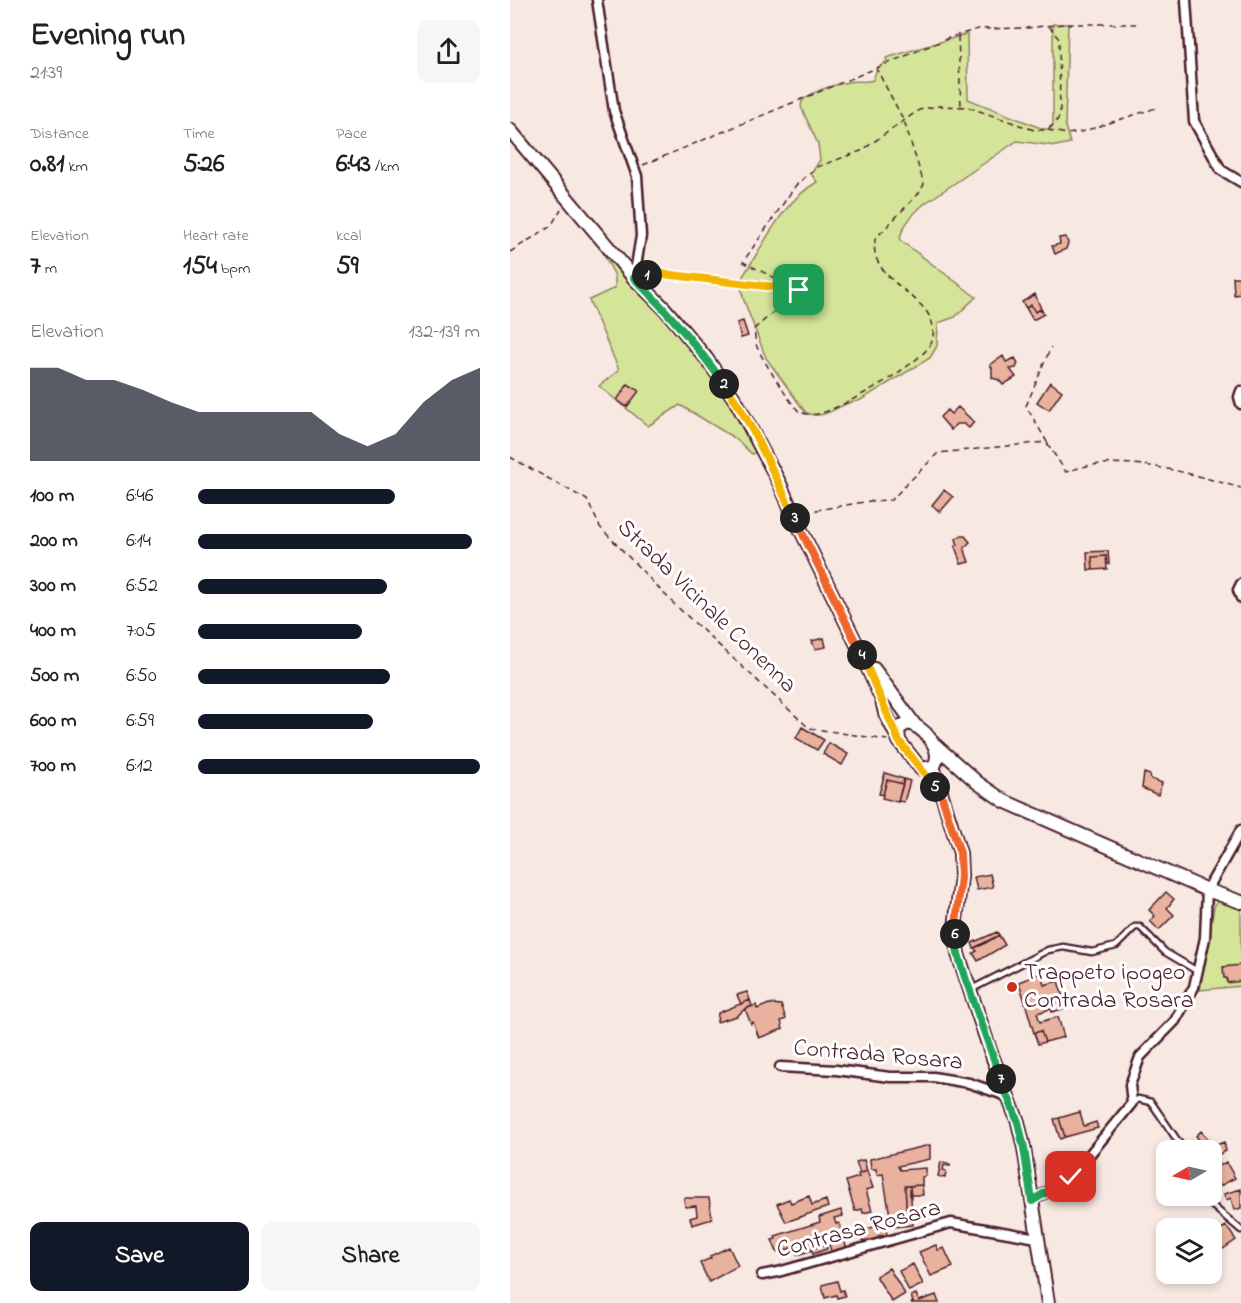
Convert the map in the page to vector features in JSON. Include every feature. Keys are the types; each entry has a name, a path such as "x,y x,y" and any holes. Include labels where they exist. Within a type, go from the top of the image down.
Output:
{"street":[{"path":"597,0 614,111 637,176 641,236 634,278"},
{"path":"1186,0 1194,121 1221,170 1241,182"},
{"path":"510,130 634,278 665,309 699,350 736,401 780,484 859,649 882,700 885,713 899,739 930,766 960,853 961,876 955,929 958,954 1020,1131 1048,1303"},
{"path":"1241,391 1239,397 1241,404"},
{"path":"1241,584 1238,590 1241,598"},
{"path":"859,649 914,724 969,774 1004,801 1207,890 1241,902"},
{"path":"899,739 898,729 907,723 914,724"},
{"path":"930,766 937,755 934,744"},
{"path":"930,766 951,765 969,774"},
{"path":"1032,1201 1071,1177 1132,1103 1130,1085 1140,1057 1174,1021 1194,987 1205,938 1207,890 1241,830"},
{"name":"Contrada Rosara","path":"780,1067 836,1070 890,1077 933,1077 969,1083 1007,1096"},
{"name":"Contrasa Rosara","path":"762,1275 951,1223 1037,1238"}],"lane":[{"path":"970,990 1048,950 1063,947 1092,952 1116,946 1135,927 1140,927 1165,952 1198,971"},
{"path":"1132,1103 1138,1099 1150,1102 1177,1140"},
{"path":"1213,1206 1241,1230"}],"path":[{"path":"634,169 876,68 978,29 1136,24"},
{"path":"1047,130 1060,115 1059,39 1049,26"},
{"path":"958,35 961,106"},
{"path":"799,290 754,329 757,347 787,397 800,412 816,415 843,406 921,357 932,343 934,326 929,314 885,273 875,254 875,239 920,192 924,184 904,121 876,68"},
{"path":"799,290 743,262 778,209 803,179 817,167 861,151 919,110 938,106 968,106 1034,130 1067,134 1081,132 1159,107"},
{"path":"510,252 551,226 561,210 572,204"},
{"path":"634,278 655,273 799,290"},
{"path":"1051,347 1026,406 1066,472 1079,467 1113,463 1152,466 1241,488"},
{"path":"793,514 870,501 891,501 938,453 1047,442"},
{"name":"Strada Vicinale Conenna","path":"510,457 587,500 600,527 673,603 809,728 899,739"}],"green space":[{"path":"1053,24 1068,24 1065,126 1070,143 1056,146 1017,141 924,204 909,220 901,235 900,240 976,297 955,317 938,323 937,346 930,358 859,401 845,404 821,415 806,413 766,358 741,287 743,276 784,212 805,190 817,182 811,174 820,160 818,144 801,107 802,101 830,86 851,81 873,80 877,69 887,61 886,58 967,34 968,99 1043,129 1050,129 1053,125"},
{"path":"599,245 699,355 758,451 752,454 736,439 680,405 648,426 599,386 619,370 589,300 615,288 615,276"},
{"path":"1217,901 1241,909 1241,986 1200,990 1214,907"}],"building":[{"path":"1066,237 1068,243 1066,249 1055,254 1052,246 1060,244 1059,238"},
{"path":"1233,277 1241,277 1240,294 1234,295"},
{"path":"1035,294 1041,309 1035,312 1031,305 1026,308 1022,302"},
{"path":"1031,305 1035,312 1041,309 1044,314 1033,320 1026,308"},
{"path":"743,321 748,336 741,338 737,323"},
{"path":"1003,356 1006,362 1015,358 1018,363 1016,368 1010,369 1016,377 1003,385 999,380 992,378 990,365"},
{"path":"1050,382 1062,391 1049,410 1037,402"},
{"path":"628,384 639,391 627,407 617,400"},
{"path":"958,407 974,422 969,428 964,424 956,424 951,430 940,417 947,410 951,414"},
{"path":"944,490 953,497 940,512 932,505"},
{"path":"965,536 970,542 964,548 969,562 961,564 955,546 958,545 956,539"},
{"path":"1108,551 1109,564 1107,564 1106,556 1092,557 1093,570 1088,570 1087,552"},
{"path":"1106,556 1107,569 1093,570 1092,557"},
{"path":"824,638 826,647 815,649 812,641"},
{"path":"802,727 824,740 817,750 796,738"},
{"path":"829,743 848,754 842,765 823,754"},
{"path":"885,773 904,779 903,784 887,780 883,795 879,794"},
{"path":"1144,773 1150,775 1151,779 1162,783 1158,795 1142,788"},
{"path":"904,779 910,781 904,802 898,801"},
{"path":"887,780 903,784 898,802 882,798"},
{"path":"990,874 993,887 977,890 974,877"},
{"path":"1166,892 1174,899 1167,908 1174,915 1159,930 1150,921 1155,916 1149,910"},
{"path":"997,932 999,935 974,948 972,943"},
{"path":"999,935 1005,945 978,961 973,953 977,951 974,948"},
{"path":"1241,965 1241,981 1227,983 1223,967"},
{"path":"1041,973 1044,985 1058,981 1065,1003 1069,1007 1037,1013 1040,1022 1058,1017 1064,1037 1045,1042 1041,1031 1034,1033 1019,982"},
{"path":"747,992 750,1000 741,1004 737,995"},
{"path":"750,1000 752,1006 737,1016 717,1022 718,1013"},
{"path":"769,1004 781,1005 786,1019 781,1021 783,1029 759,1038 745,1009 756,1005 757,1009"},
{"path":"1041,1031 1045,1042 1038,1044 1034,1033"},
{"path":"1080,1112 1084,1126 1096,1122 1098,1128 1065,1137 1059,1118"},
{"path":"1059,1118 1065,1137 1060,1139 1054,1119"},
{"path":"1201,1131 1209,1140 1199,1140 1196,1136"},
{"path":"1224,1142 1226,1151 1222,1153 1222,1143"},
{"path":"930,1145 930,1159 898,1166 900,1170 926,1168 926,1176 922,1177 922,1185 905,1186 907,1221 891,1222 883,1174 877,1175 876,1169 871,1169 870,1159"},
{"path":"864,1160 867,1171 860,1173 856,1162"},
{"path":"941,1162 950,1164 950,1166 944,1165 945,1178 938,1176"},
{"path":"1226,1162 1235,1178 1222,1185 1222,1164"},
{"path":"867,1171 873,1188 866,1190 872,1211 863,1213 862,1209 855,1211 846,1181 859,1177 858,1174"},
{"path":"922,1185 923,1195 910,1195 910,1186"},
{"path":"905,1186 910,1186 913,1225 894,1227 894,1222 907,1221"},
{"path":"1241,1189 1241,1208 1234,1210 1231,1198 1226,1200 1224,1194"},
{"path":"809,1196 812,1205 826,1200 828,1207 786,1222 777,1204 789,1199 791,1203"},
{"path":"684,1198 709,1198 712,1219 692,1225 690,1218 697,1216 696,1206 685,1207"},
{"path":"841,1210 843,1216 834,1218 836,1224 839,1223 847,1249 832,1254 828,1241 825,1242 826,1244 811,1249 810,1247 796,1251 795,1247 777,1252 772,1240 776,1239 775,1236 820,1222 819,1217"},
{"path":"885,1224 887,1235 878,1236 878,1239 863,1243 859,1231"},
{"path":"1226,1226 1236,1240 1222,1250 1222,1229"},
{"path":"826,1244 827,1249 813,1254 812,1250 797,1255 796,1251"},
{"path":"936,1245 938,1250 944,1248 953,1267 931,1276 919,1252"},
{"path":"729,1247 738,1266 709,1282 700,1263"},
{"path":"913,1264 923,1284 909,1291 899,1271"},
{"path":"889,1268 905,1294 892,1302 876,1276"},
{"path":"837,1281 840,1291 843,1290 845,1296 837,1298 836,1295 825,1298 822,1285"},
{"path":"916,1294 919,1301 936,1295 939,1303 911,1303 913,1302 911,1296"}],"place":[{"name":"Trappeto ipogeo Contrada Rosara","path":"1012,987"}],"route":[{"path":"799,290 655,273 634,278 665,309 706,358 736,401 780,484 859,649 899,741 941,794 960,853 961,876 955,929 958,954 1018,1122 1032,1201 1071,1177"}]}
